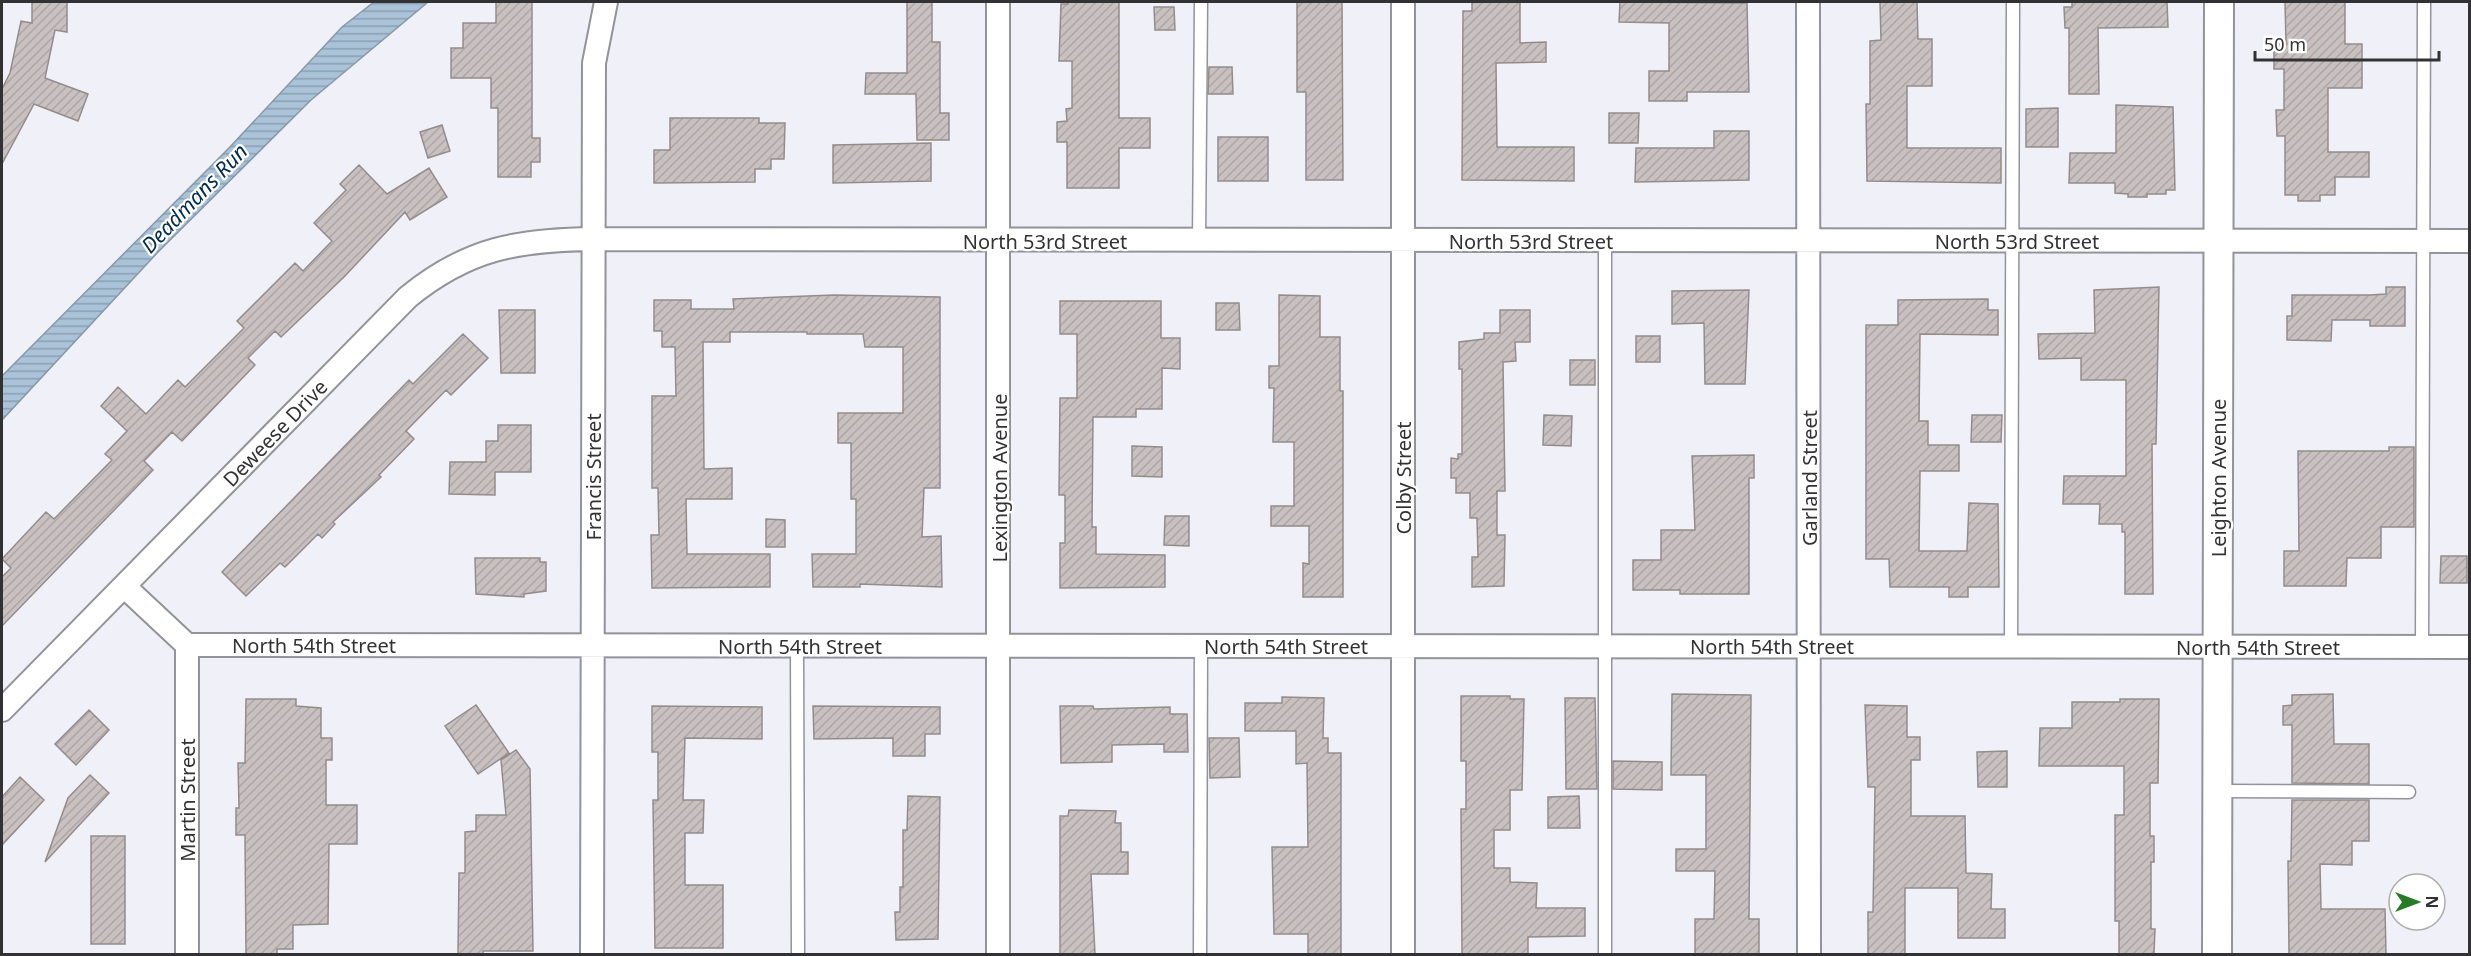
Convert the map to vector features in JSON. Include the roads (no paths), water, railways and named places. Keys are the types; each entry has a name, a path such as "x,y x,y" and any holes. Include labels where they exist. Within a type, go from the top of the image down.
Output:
{"street":[{"name":"Francis Street","path":"592,954 594,63 606,2"},
{"name":"Lexington Avenue","path":"998,2 998,954"},
{"name":"Colby Street","path":"1403,2 1403,954"},
{"name":"Garland Street","path":"1808,2 1809,954"},
{"name":"Leighton Avenue","path":"2217,954 2219,2"},
{"name":"North 53rd Street","path":"593,239 1199,242 1403,240 2469,242"},
{"name":"Deweese Drive","path":"2,710 423,285 456,265 501,247 546,240 593,239"},
{"path":"125,586 187,645"},
{"name":"North 54th Street","path":"187,645 2469,647"},
{"name":"Martin Street","path":"187,645 187,954"}],"lane":[{"path":"1199,242 1201,2"},
{"path":"2011,647 2013,2"},
{"path":"2422,647 2424,2"},
{"path":"1605,241 1605,954"},
{"path":"797,646 798,954"},
{"path":"1200,954 1201,646"},
{"path":"2218,791 2409,792"}],"water":[{"name":"Deadmans Run","path":"374,2 428,2 311,100 158,252 2,420 2,376 229,148 342,27"}]}
